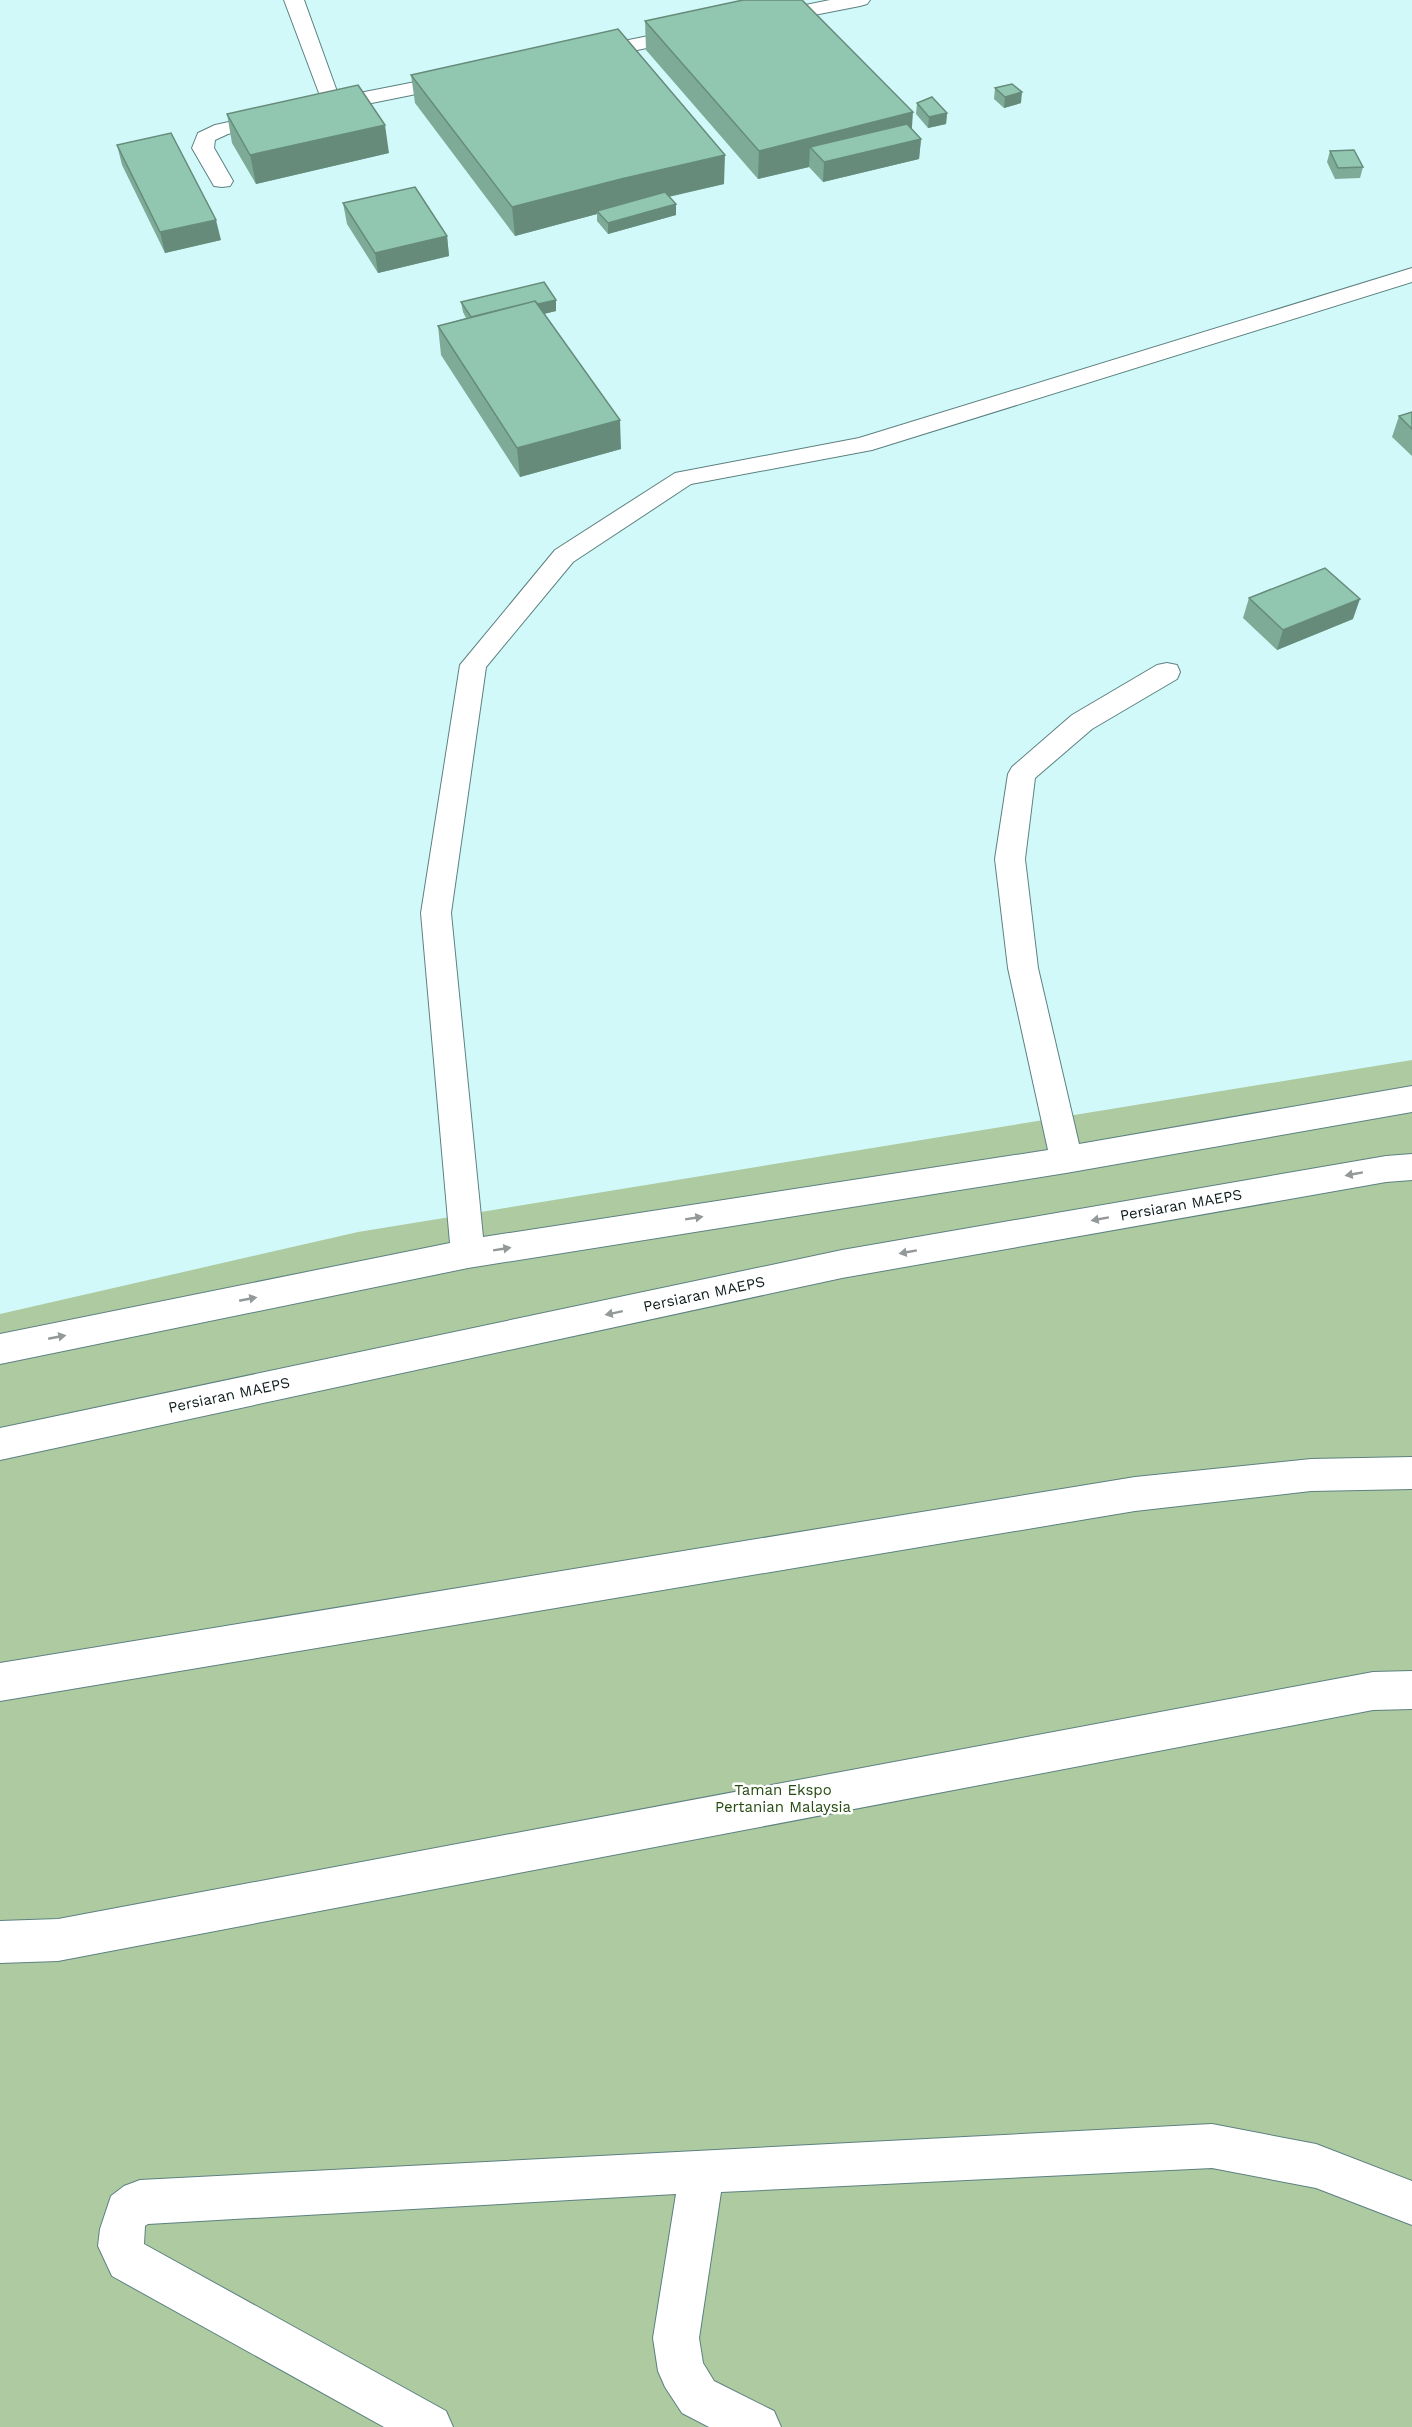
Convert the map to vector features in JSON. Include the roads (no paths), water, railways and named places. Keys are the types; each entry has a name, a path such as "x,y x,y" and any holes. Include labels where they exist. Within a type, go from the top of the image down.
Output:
{"street":[{"path":"294,0 332,105"},
{"path":"754,21 860,0"},
{"path":"566,58 707,30"},
{"path":"222,181 203,148 205,137 222,129 472,77"},
{"path":"468,1254 436,913 473,665 564,556 684,478 863,446 1412,275"},
{"path":"1066,1160 1023,968 1010,859 1022,774 1082,722 1167,672"},
{"path":"0,1349 468,1254 1066,1160 1412,1099"},
{"name":"Persiaran MAEPS","path":"0,1444 842,1264 1374,1171 1412,1167"},
{"path":"0,1682 1135,1494 1311,1475 1412,1473"},
{"path":"0,1942 58,1940 1372,1691 1412,1690"},
{"path":"430,2427 128,2259 120,2246 127,2212 140,2202 1212,2146 1316,2166 1412,2203"},
{"path":"702,2171 676,2338 681,2372 698,2397 758,2427"}],"park label":[{"name":"Taman Ekspo Pertanian Malaysia","path":"783,1798"}]}
